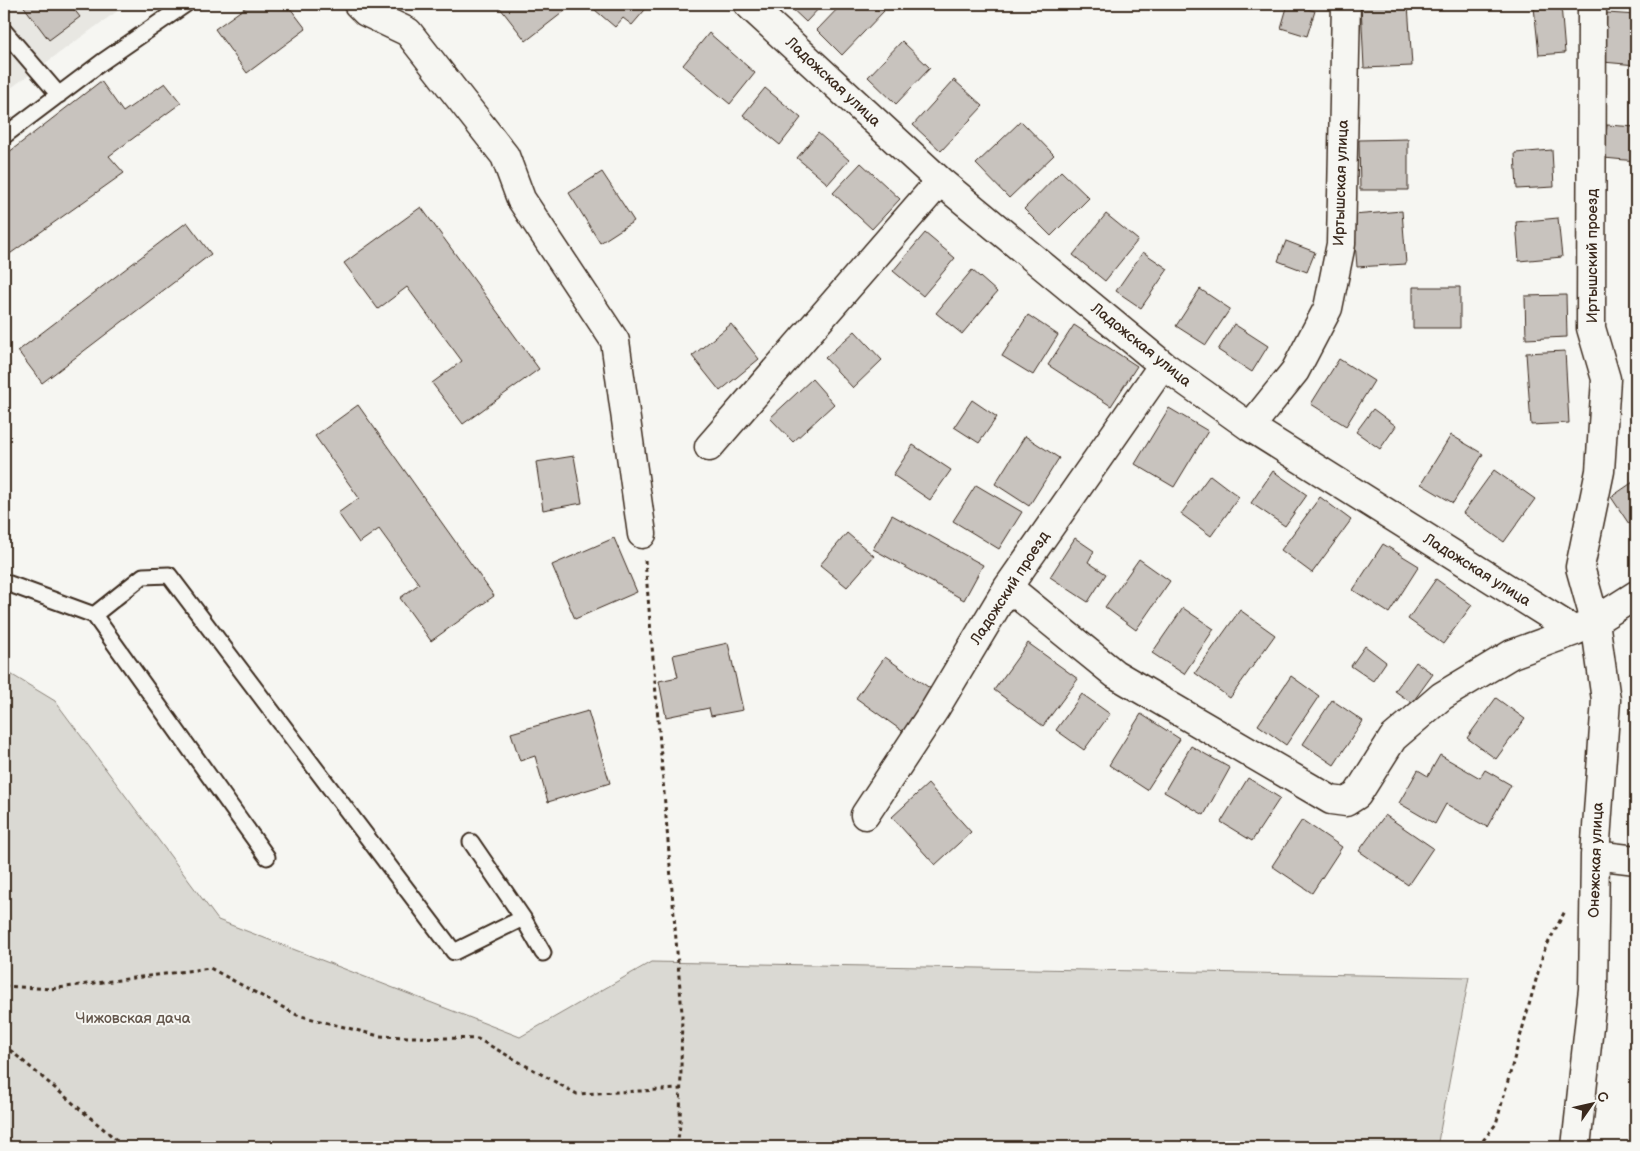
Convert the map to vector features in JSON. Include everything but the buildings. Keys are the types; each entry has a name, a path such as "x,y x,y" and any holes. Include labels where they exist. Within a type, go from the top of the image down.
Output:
{"street":[{"path":"358,4 366,12 408,32 505,156 521,199 615,341 642,534"},
{"name":"Ладожская улица","path":"748,4 940,180 1162,365 1250,428 1585,626"},
{"name":"Иртышская улица","path":"1250,428 1295,371 1328,308 1341,244 1346,4"},
{"name":"Иртышский проезд","path":"1585,626 1580,567 1600,471 1606,379 1591,328 1592,4"},
{"path":"709,447 940,180"},
{"name":"Ладожский проезд","path":"865,814 935,709 1008,587 1162,365"},
{"path":"1008,587 1115,674 1331,800 1346,802 1357,795 1393,738 1442,696 1512,654 1585,626 1636,595"},
{"name":"Онежская улица","path":"1576,1147 1593,989 1595,855 1606,700 1585,626"},
{"path":"1595,855 1636,860"}],"lane":[{"path":"4,136 186,4"},
{"path":"4,31 59,95"},
{"path":"94,615 142,576 169,575 454,952 523,918"},
{"path":"4,582 94,615 267,856"},
{"path":"472,842 523,918 543,954"}],"path":[{"path":"642,534 682,1012 680,1125 677,1147"},
{"path":"1478,1147 1496,1124 1544,951 1567,907"},
{"path":"4,986 50,989 210,968 297,1015 378,1036 478,1039 578,1094 681,1089"},
{"path":"4,1045 125,1147"}],"shaded area":[{"path":"4,4 127,4 4,93"}],"green space":[{"name":"Чижовская дача","path":"4,670 55,701 218,920 520,1037 651,962 1469,977 1437,1147 4,1147"}]}
